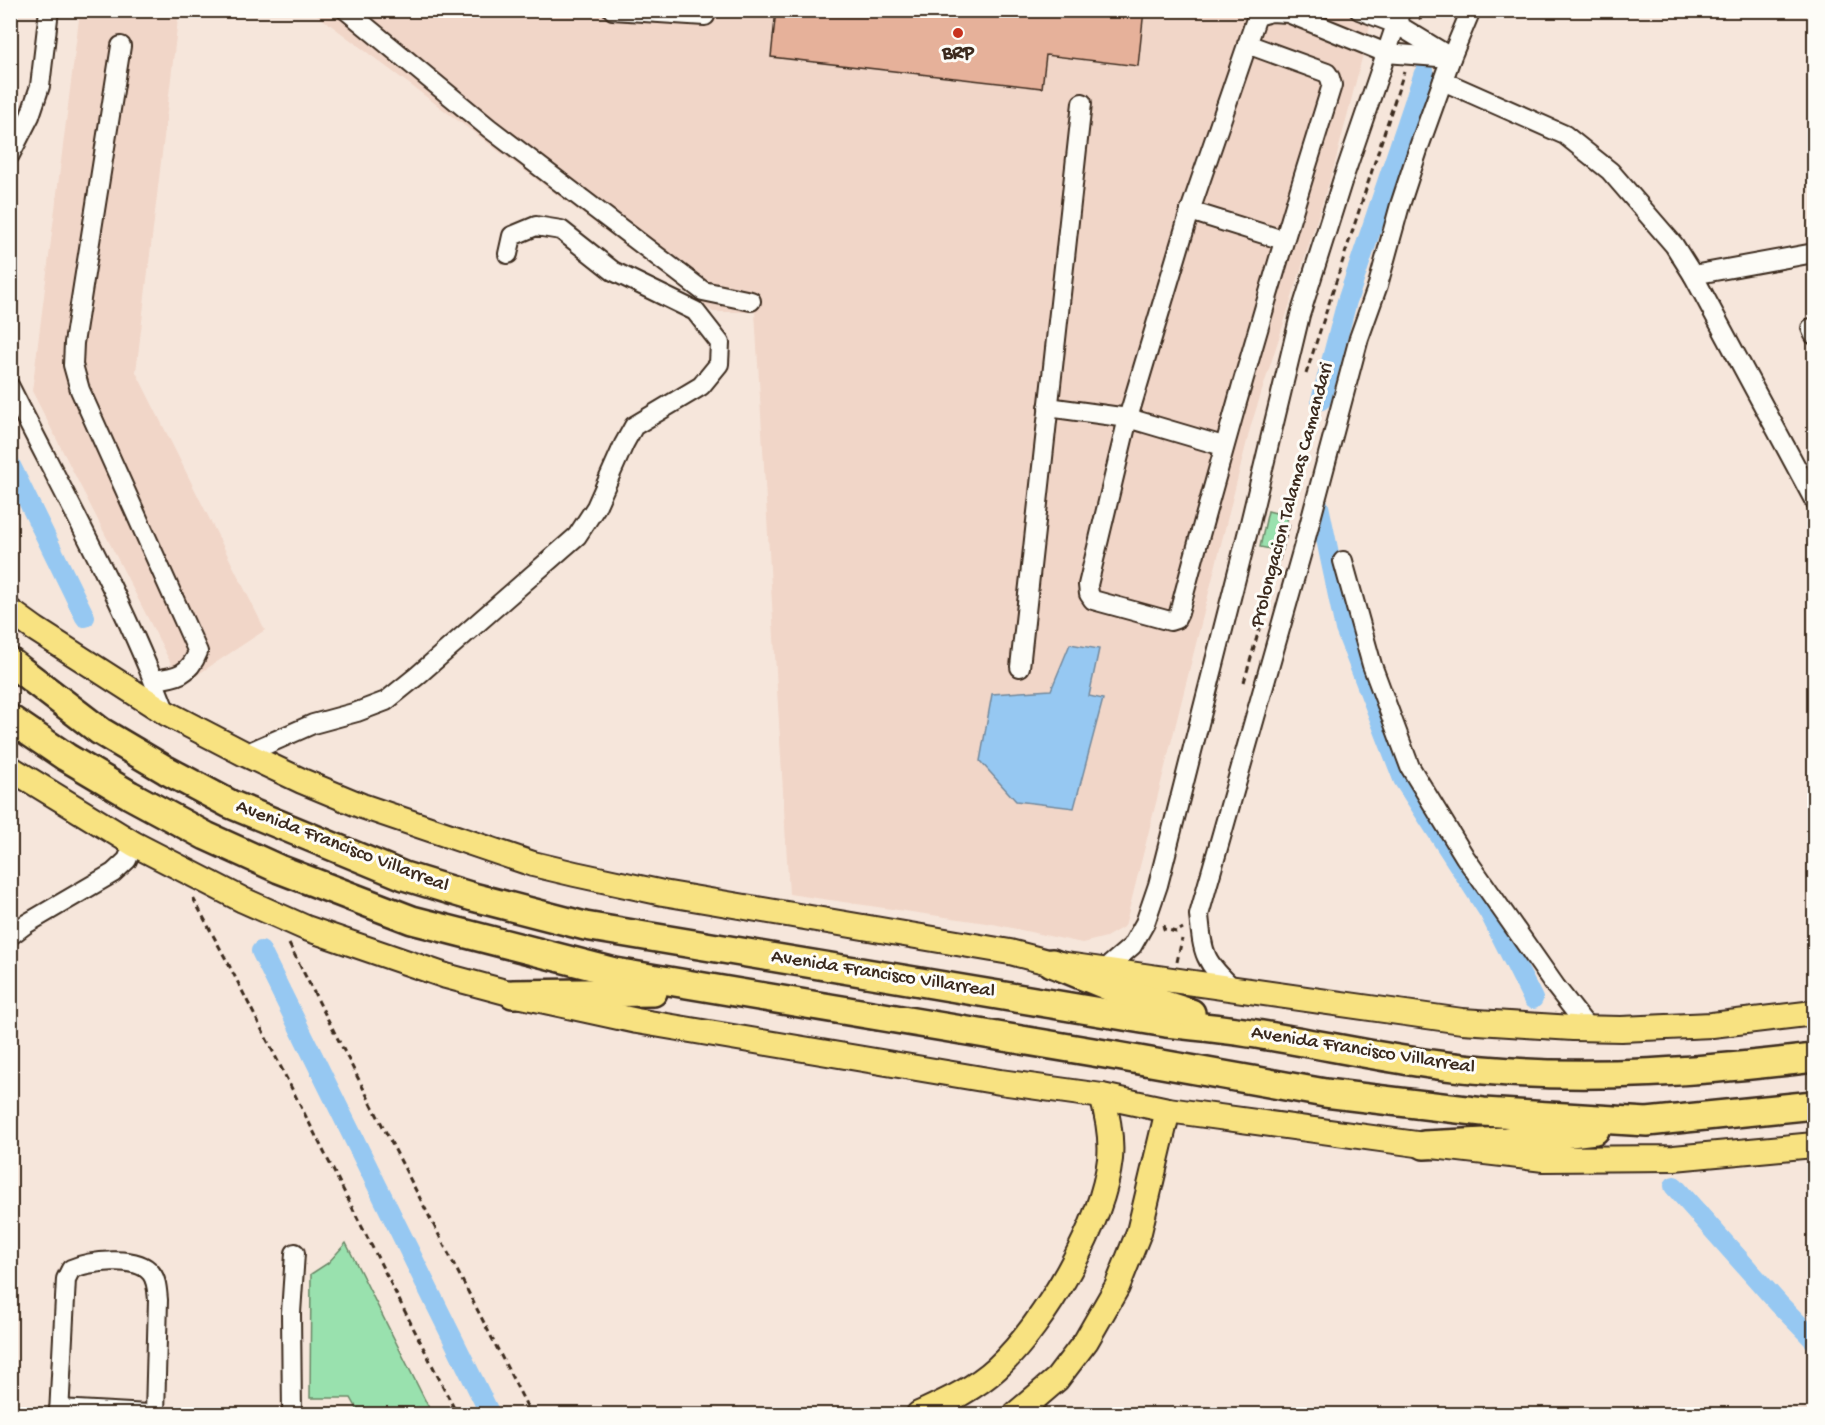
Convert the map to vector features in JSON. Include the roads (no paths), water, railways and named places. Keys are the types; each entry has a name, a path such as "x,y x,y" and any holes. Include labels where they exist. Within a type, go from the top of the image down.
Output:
{"highway":[{"name":"Avenida Francisco Villarreal","path":"10,662 100,731 230,804 404,876 585,927 1045,1001 1166,1023 1255,1034 1400,1060 1484,1070 1542,1073 1656,1072 1742,1067 1815,1058"},
{"name":"Avenida Francisco Villarreal","path":"10,719 66,757 206,836 279,869 412,920 615,972 745,992 1325,1093 1484,1112 1647,1122 1815,1105"},
{"path":"1052,963 1115,989 1255,1034"},
{"path":"513,994 628,991 745,992"},
{"path":"1424,1145 1516,1140 1647,1122"}],"main road":[{"path":"10,611 166,713 302,781 362,806 533,864 663,894 1010,952 1052,963 1462,1022 1588,1028 1712,1025 1815,1013"},
{"path":"10,768 134,844 189,873 306,927 435,973 513,994 637,1022 989,1080 1102,1096 1168,1110 1544,1159 1674,1158 1815,1145"},
{"path":"919,1414 971,1389 996,1369 1023,1342 1062,1281 1090,1230 1104,1190 1110,1158 1110,1128 1102,1096"},
{"path":"1016,1414 1057,1379 1086,1341 1117,1287 1139,1233 1168,1110"}],"street":[{"path":"12,146 30,116 40,86 49,10"},
{"path":"346,10 489,128 703,291 751,302"},
{"path":"613,10 705,16"},
{"path":"1359,10 1399,17 1451,58"},
{"name":"Prolongacion Talamas Camandari","path":"1234,989 1212,969 1202,948 1199,915 1308,530 1359,338 1378,285 1400,205 1451,58 1471,10"},
{"path":"1246,44 1327,73 1332,85 1283,240 1176,619 1170,621 1093,600 1089,594 1088,585 1128,418 1190,211 1246,44 1259,13 1288,13 1386,53 1451,58"},
{"path":"1104,970 1132,946 1145,923 1158,885 1250,527 1300,315 1399,17"},
{"path":"121,46 74,343 73,365 80,390 198,652 192,666 174,678 154,680"},
{"path":"1443,81 1565,135 1610,171 1674,245 1693,275 1815,500"},
{"path":"1020,667 1082,103"},
{"path":"1190,211 1283,240"},
{"path":"245,754 313,724 386,701 417,676 577,536 596,507 634,426 701,386 719,364 720,343 695,311 613,271 561,230 536,226 512,236 508,254"},
{"path":"1693,275 1815,253"},
{"path":"695,311 703,291"},
{"path":"10,387 114,593 154,680 166,713"},
{"path":"1048,407 1128,418 1223,446"},
{"path":"1343,561 1372,665 1410,767 1465,857 1556,987 1588,1028"},
{"path":"10,936 26,924 112,873 127,860 134,844"},
{"path":"292,1414 291,1313 295,1253"},
{"path":"148,1414 59,1412 66,1279 71,1269 82,1265 134,1262 151,1272 156,1283 158,1300 155,1414"}],"water":[{"path":"1070,644 1099,649 1089,696 1103,699 1074,808 1016,801 980,761 992,694 1051,690"}],"waterway":[{"path":"1321,400 1347,301 1424,73"},
{"path":"10,464 85,617"},
{"path":"1319,506 1345,629 1403,779 1489,912 1533,999"},
{"path":"261,951 490,1414"},
{"path":"1674,1186 1814,1340"}],"place":[{"name":"BRP","path":"958,33"}]}
